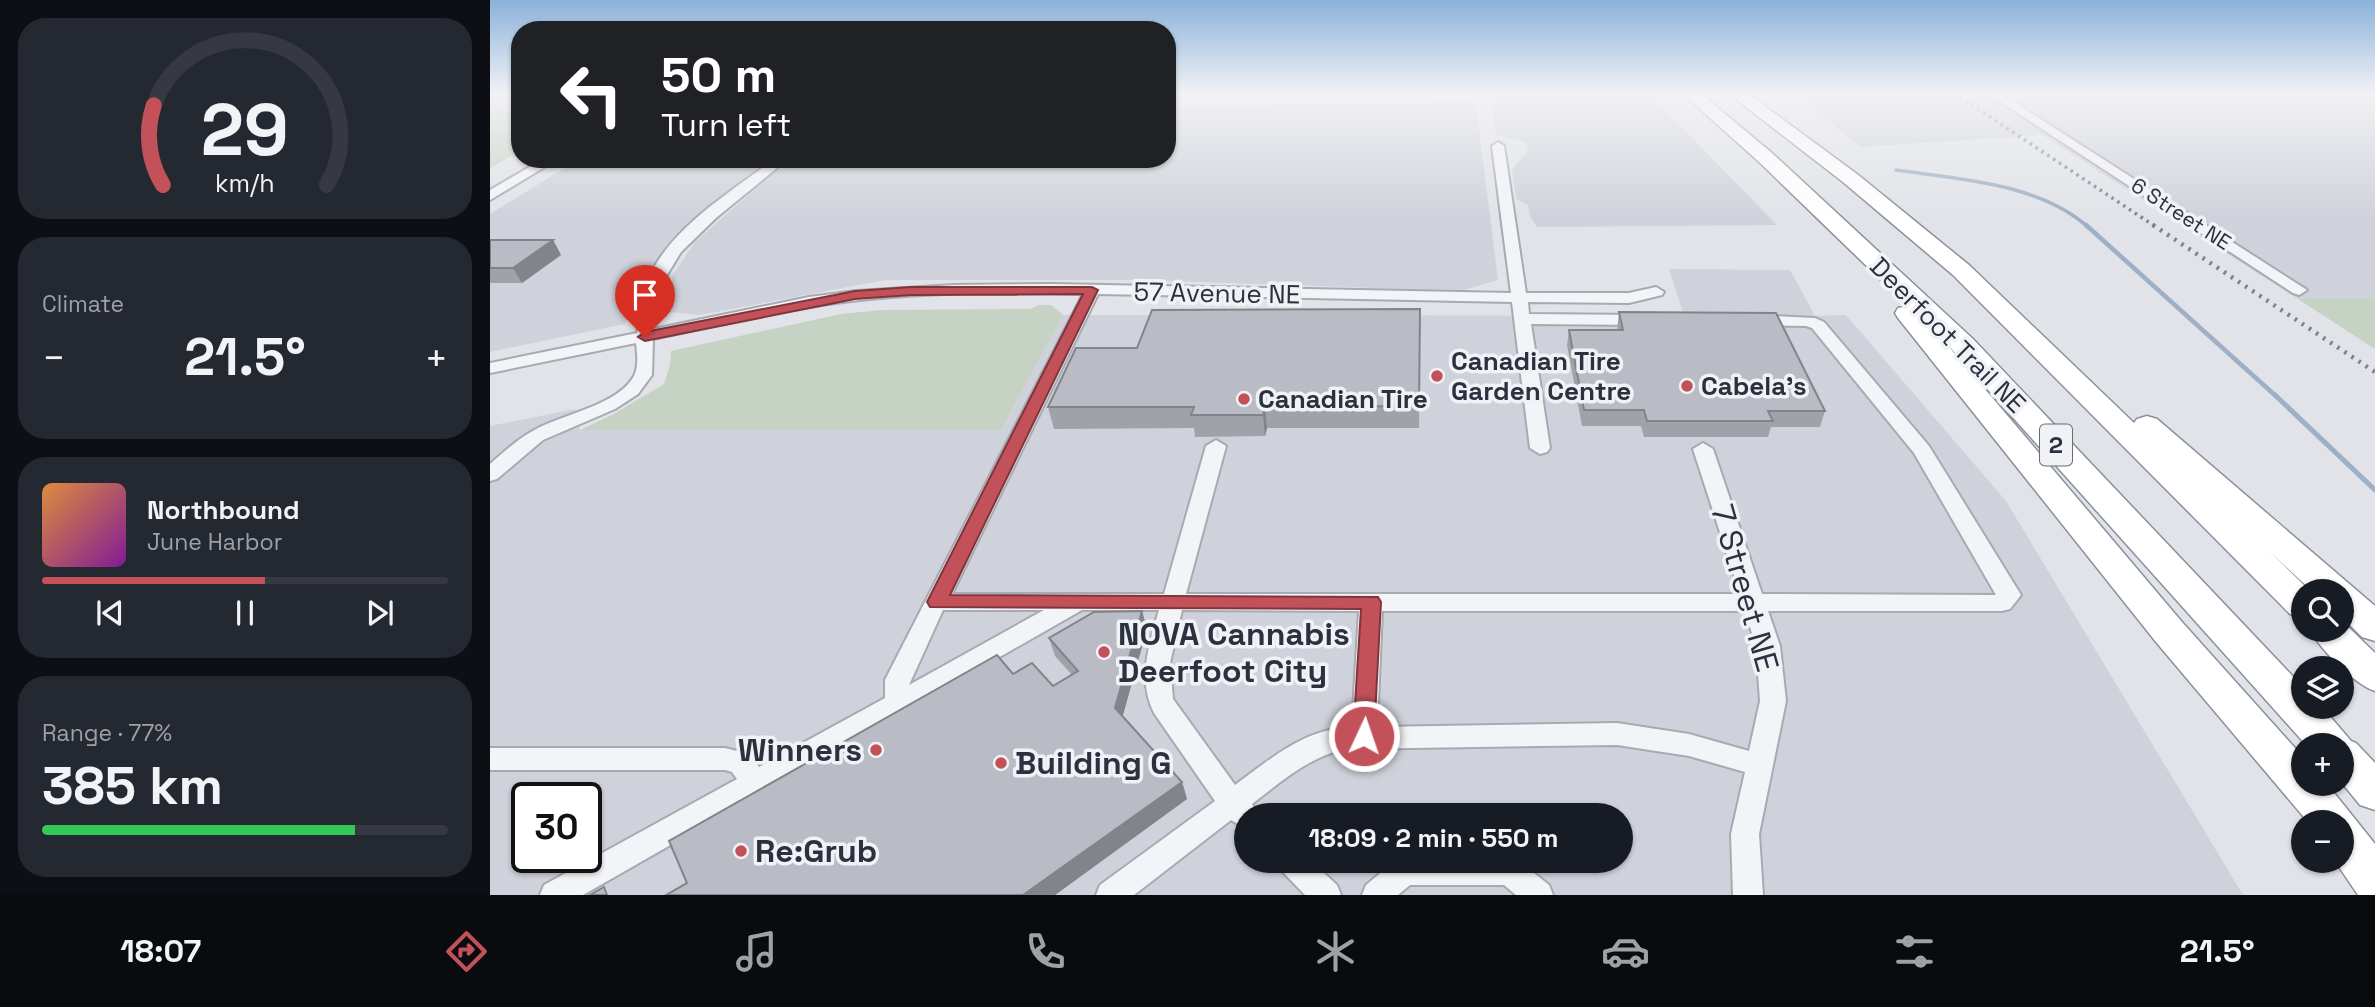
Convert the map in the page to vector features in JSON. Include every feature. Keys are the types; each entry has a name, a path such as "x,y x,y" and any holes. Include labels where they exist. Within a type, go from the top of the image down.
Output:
{"highway":[{"name":"Deerfoot Trail NE","path":"1739,135 1964,345 2321,733"},
{"name":"Deerfoot Trail NE","path":"1791,135 1850,178 1961,270 2291,593"},
{"path":"1792,135 1804,145"},
{"path":"1765,157 1769,169 1871,270 2169,632 2322,810"},
{"path":"2041,347 2073,360 2321,579"},
{"path":"2354,607 2375,627"},
{"path":"2340,642 2375,676"},
{"path":"2354,768 2375,792"},
{"path":"2354,848 2375,873"},
{"path":"2354,851 2375,881"}],"street":[{"name":"6 Street NE","path":"2057,135 2299,289"},
{"path":"1498,146 1539,448"},
{"path":"490,196 537,168"},
{"path":"490,475 543,432 589,415 613,403 632,389 643,376 645,337 657,277 668,257 686,236 771,168"},
{"path":"899,702 897,680 1092,290"},
{"name":"57 Avenue NE","path":"490,368 855,295 911,291 1092,290 1521,308 1629,298 1656,292"},
{"path":"1521,308 1672,320"},
{"path":"937,602 2002,603 2010,595 1922,450 1818,326 1809,321 1727,320"},
{"path":"1216,446 1157,661 1157,691 1163,706 1234,803"},
{"name":"7 Street NE","path":"1703,449 1768,646 1773,672 1773,701 1745,834 1744,859 1748,895"},
{"path":"555,895 1078,602"},
{"path":"1364,736 1371,602"},
{"path":"1246,803 1296,755 1320,744 1364,736 1617,734 1680,743 1760,765"},
{"path":"490,759 725,760 740,762 754,783"},
{"path":"1111,895 1234,813"},
{"path":"1377,895 1404,871 1510,871 1538,895"},
{"path":"1303,873 1326,895"}],"shaded area":[{"path":"1176,135 1480,135 1498,280 1461,291 1144,280 885,280 700,315 669,312 672,276 695,242 773,173 784,168 1176,168"},
{"path":"1499,135 1689,135 1777,225 1537,227 1530,216 1528,205 1516,199 1512,170 1528,150 1525,142"},
{"path":"1845,135 2375,135 2375,299 2298,299 2042,135 1860,147"},
{"path":"565,168 756,168 756,171 667,245 625,324 490,352 490,214"},
{"path":"1669,269 1790,270 1815,316 1846,315 2006,501 2243,895 490,895 490,426 575,409 580,430 1001,430 1063,315 1684,316"}],"green space":[{"path":"490,135 511,135 511,156 490,168"},
{"path":"2298,299 2375,299 2375,349"},
{"path":"1039,305 1051,305 1063,315 1001,430 580,430 612,415 664,384 671,351 841,314 882,310 1030,309"}],"building":[{"path":"490,240 553,240 513,268 490,268"},
{"name":"Canadian Tire","path":"1420,309 1419,406 1265,407 1263,415 1191,415 1194,407 1048,407 1076,348 1137,348 1152,310"},
{"name":"Cabela's","path":"1619,312 1776,313 1825,411 1768,411 1773,421 1647,421 1644,410 1584,410 1569,330 1623,330"},
{"name":"Building G","path":"1142,611 1115,708 1182,782 1023,895 666,895 687,883 669,841 997,655 1013,674 1032,663 1053,686 1078,671 1049,638 1094,612"},
{"path":"604,887 607,895 590,895"}],"waterway":[{"path":"1896,170 1971,180 2022,192 2068,212 2088,227"},
{"path":"2086,225 2277,397"},
{"path":"2275,395 2375,490"}],"railway":[{"path":"2017,135 2156,227"},
{"path":"2153,225 2375,372"}],"place":[{"name":"Canadian Tire Garden Centre","path":"1437,376"},
{"name":"Cabela's","path":"1687,386"},
{"name":"Canadian Tire","path":"1244,399"},
{"name":"NOVA Cannabis Deerfoot City","path":"1104,652"},
{"name":"Winners","path":"876,750"},
{"name":"Building G","path":"1001,763"},
{"name":"Re:Grub","path":"741,851"}],"route":[{"path":"645,337 809,302 855,295 911,291 1092,290 937,602 1371,602 1364,736"}]}
